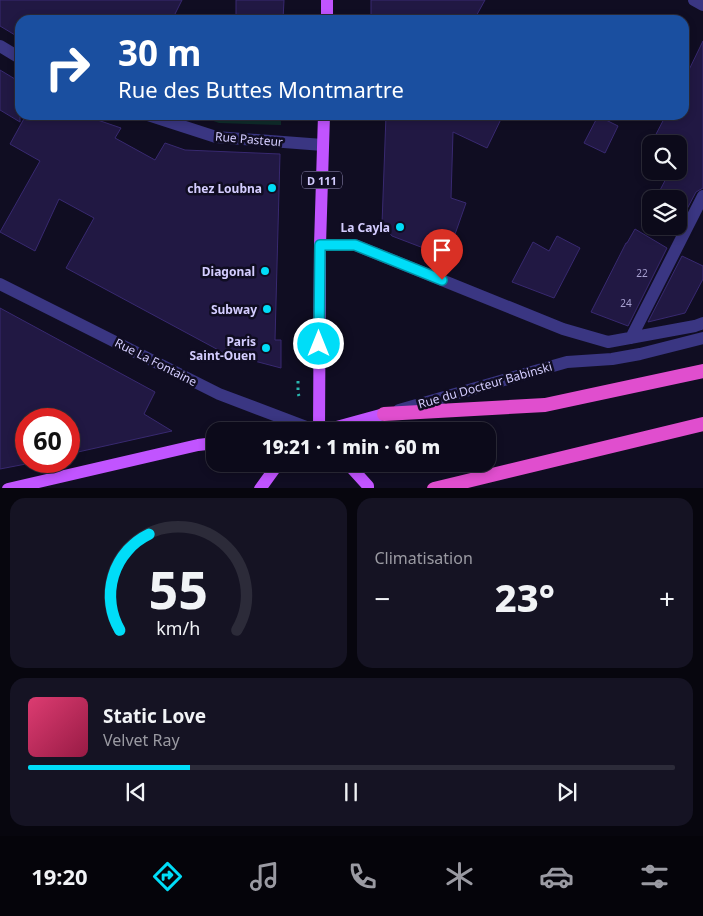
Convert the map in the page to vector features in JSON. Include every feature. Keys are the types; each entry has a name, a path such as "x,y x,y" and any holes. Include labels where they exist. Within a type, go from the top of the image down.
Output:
{"highway":[{"path":"384,414 545,405 703,371"},
{"path":"434,488 703,424"}],"main road":[{"path":"327,0 327,15"},
{"name":"D 111","path":"319,422 320,245 324,120"},
{"path":"353,422 384,414"},
{"path":"8,488 206,444"},
{"path":"260,488 272,472"},
{"path":"355,472 368,488"}],"street":[{"path":"694,0 703,5"},
{"path":"0,46 15,55"},
{"name":"Rue Pasteur","path":"163,120 216,137 323,145"},
{"path":"634,333 703,196"},
{"path":"320,245 355,245 563,329 608,342 634,333 695,326 703,323"},
{"name":"Rue La Fontaine","path":"0,284 219,394 295,422"},
{"path":"587,360 590,338"},
{"name":"Rue du Docteur Babinski","path":"384,414 566,362 612,359 703,338"}],"green space":[{"path":"211,120 281,120 281,125 219,123"}],"building":[{"path":"0,0 182,0 174,15 15,15 15,35 0,26"},
{"path":"236,0 284,0 283,15 236,15"},
{"path":"371,0 485,0 477,15 371,15"},
{"path":"703,41 703,188 696,192 687,209 687,190 660,190 665,180 687,180 687,135 656,135 663,120 689,120 689,70"},
{"path":"0,70 15,79 15,119 0,110"},
{"path":"23,120 98,120 121,128 115,138 155,160 165,143 185,150 280,154 275,340 281,340 281,368 224,353 66,268 94,218 59,199 35,251 0,232 40,161 10,144"},
{"path":"386,120 501,120 487,148 453,132 451,198 466,203 447,257 392,236 382,224"},
{"path":"596,120 606,120 618,126 605,153 584,143"},
{"path":"635,229 642,235 667,248 628,326 591,312"},
{"path":"557,236 580,248 554,298 512,282 533,242 549,251"},
{"path":"682,256 703,266 703,279 685,313 648,322"},
{"path":"0,308 155,392 144,414 172,431 80,452 80,408 15,408 15,466 0,469"}],"place":[{"name":"chez Loubna","path":"272,188"},
{"name":"La Cayla","path":"400,227"},
{"name":"Diagonal","path":"265,271"},
{"name":"Subway","path":"267,309"},
{"name":"Paris Saint-Ouen","path":"266,348"}],"route":[{"path":"319,344 320,245 355,245 442,280"}]}
